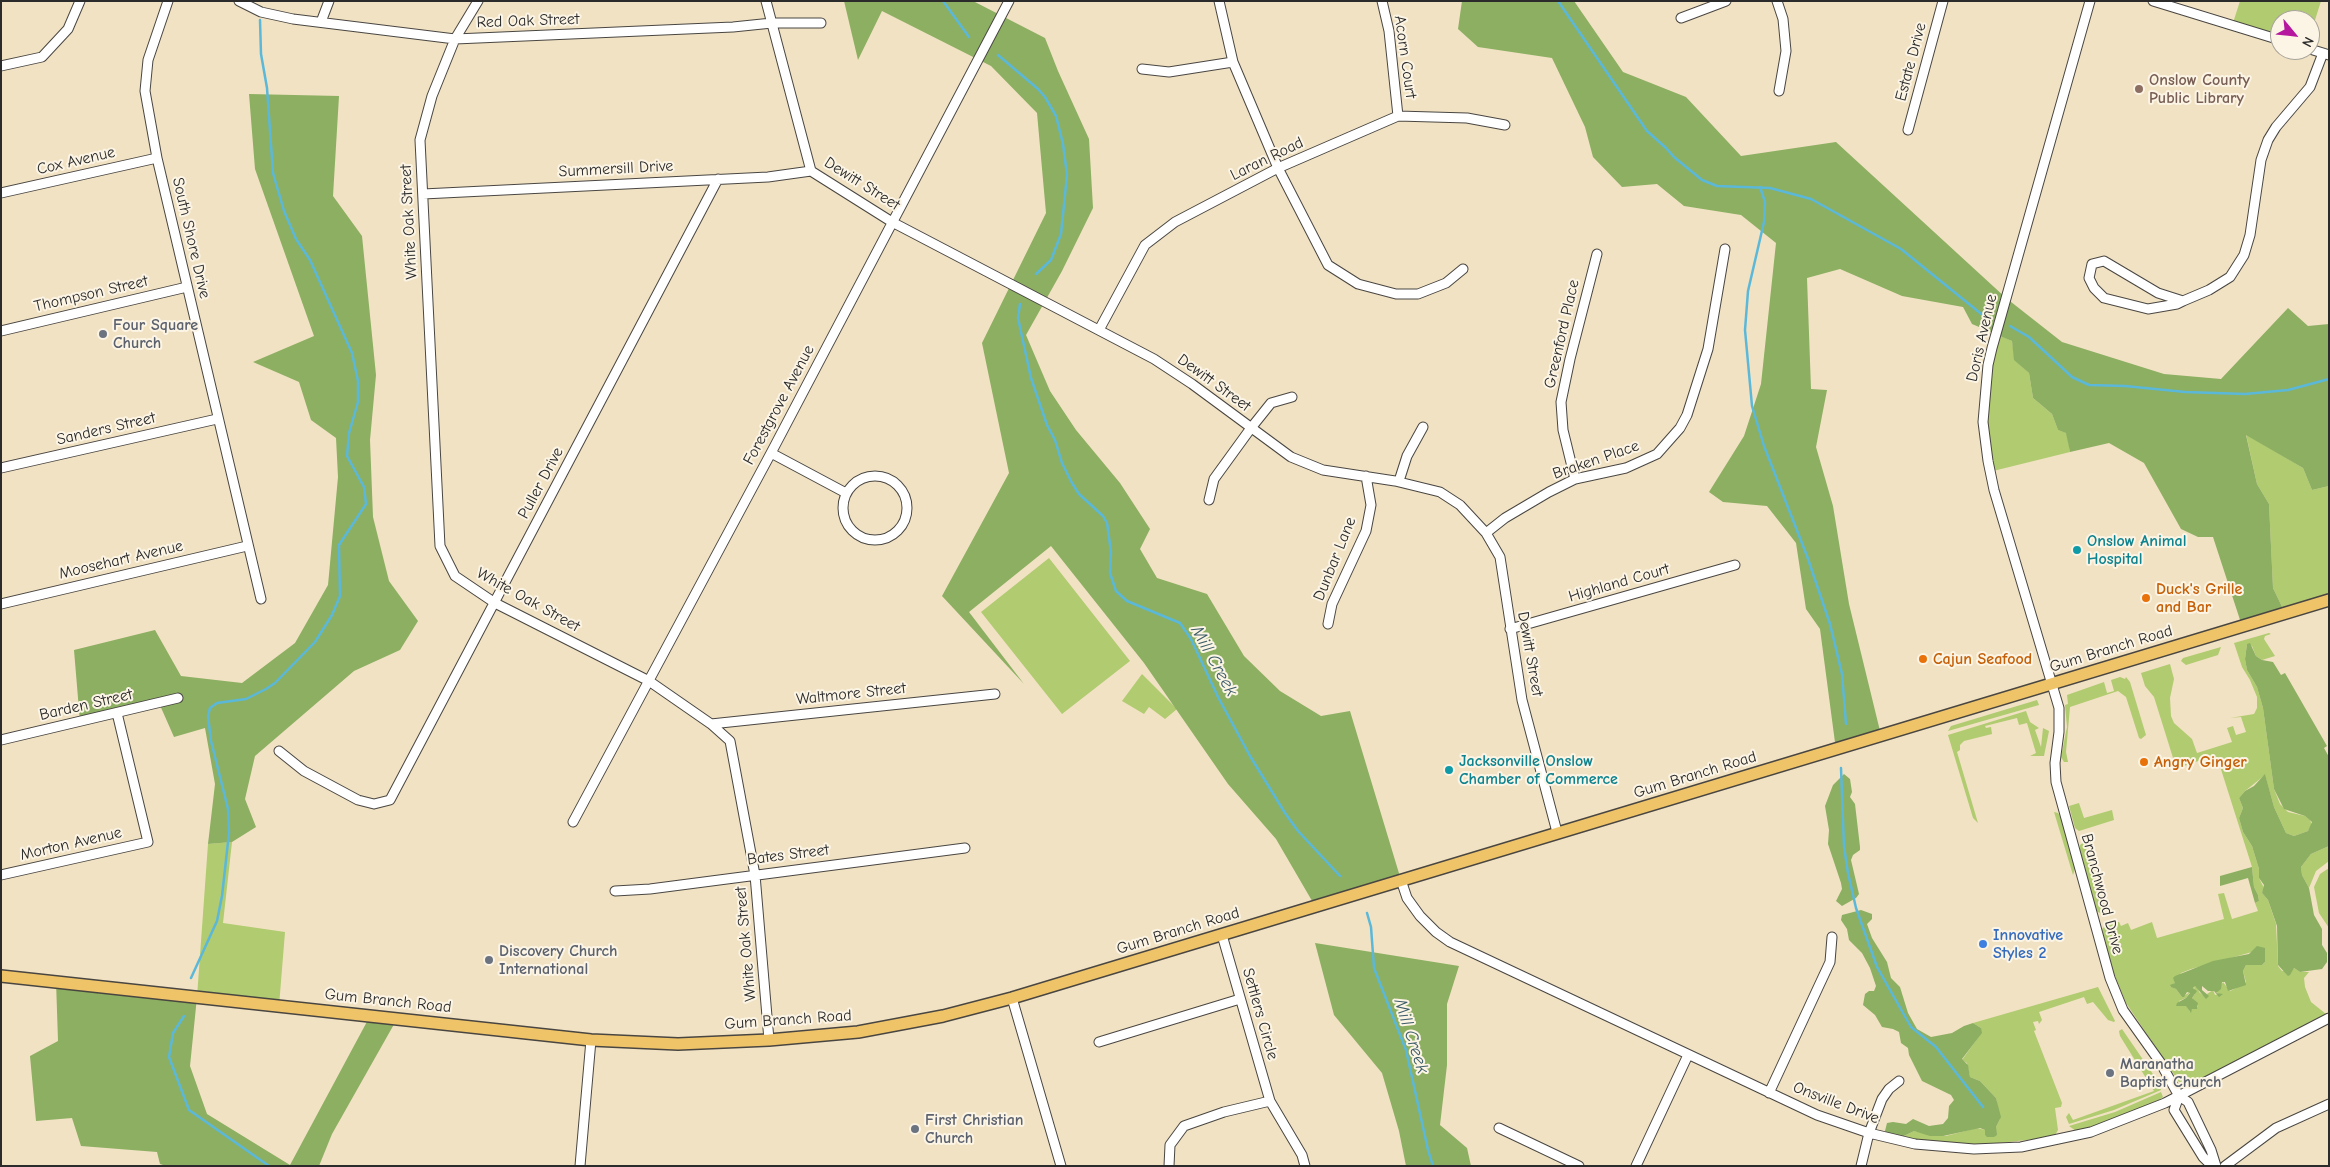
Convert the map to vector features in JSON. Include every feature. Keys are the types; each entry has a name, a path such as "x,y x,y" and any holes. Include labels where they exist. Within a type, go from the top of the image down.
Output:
{"main road":[{"name":"Gum Branch Road","path":"1,976 591,1040 678,1044 769,1040 858,1032 943,1016 1012,998 2329,600"}],"street":[{"path":"1,66 42,57 68,29 80,1"},
{"name":"South Shore Drive","path":"168,1 148,60 145,91 157,158 217,419 261,599"},
{"name":"Red Oak Street","path":"240,1 261,12 321,22 456,39 733,27 772,23 821,23"},
{"path":"321,22 329,1"},
{"name":"White Oak Street","path":"478,1 456,39 432,96 420,140 440,546 454,576 495,603 649,681 711,724 730,741 755,874 769,1040"},
{"name":"Dewitt Street","path":"766,1 811,172 892,222 1154,359 1192,384 1291,457 1323,470 1399,481 1440,492 1460,505 1486,533 1500,557 1522,700 1557,832"},
{"name":"Forestgrove Avenue","path":"573,822 771,453 1009,1"},
{"path":"1219,1 1233,62 1278,168 1328,266 1358,284 1396,294 1418,294 1446,283 1463,269"},
{"name":"Acorn Court","path":"1382,1 1389,31 1398,116"},
{"path":"1680,18 1726,1"},
{"path":"1777,1 1783,19 1786,51 1779,91"},
{"name":"Estate Drive","path":"1908,130 1943,1"},
{"name":"Doris Avenue","path":"2052,684 1994,490 1988,461 1983,418 1992,348 2090,1"},
{"path":"2153,1 2270,37"},
{"path":"2183,302 2158,292 2112,264 2104,261 2092,264 2089,278 2094,288 2104,298 2148,309 2183,302 2209,290 2230,277 2244,255 2250,235 2261,160 2268,140 2276,127 2310,87 2326,54"},
{"path":"1142,69 1169,72 1233,62"},
{"name":"Laran Road","path":"1099,330 1145,244 1175,222 1278,168 1398,116 1467,118 1505,125"},
{"name":"Cox Avenue","path":"1,193 157,158"},
{"name":"Summersill Drive","path":"423,194 768,178 811,172"},
{"name":"Puller Drive","path":"279,751 304,771 358,800 374,804 390,800 718,179"},
{"name":"Braken Place","path":"1486,533 1505,518 1548,492 1575,479 1626,468 1657,454 1680,428 1687,415 1708,349 1725,248"},
{"name":"Greenford Place","path":"1575,479 1563,430 1562,402 1570,359 1597,254"},
{"name":"Thompson Street","path":"1,331 188,287"},
{"path":"1209,500 1214,478 1271,403 1292,397"},
{"name":"Sanders Street","path":"1,468 217,419"},
{"path":"1399,481 1408,456 1423,427"},
{"path":"771,453 846,493"},
{"path":"883,476 899,486 906,498 907,513 902,525 892,536 882,540 868,540 850,530 844,518 846,493 855,482 866,477 883,476"},
{"name":"Dunbar Lane","path":"1328,624 1332,604 1366,531 1371,506 1366,476"},
{"name":"Moosehart Avenue","path":"1,604 247,546"},
{"name":"Highland Court","path":"1510,629 1735,565"},
{"name":"Branchwood Drive","path":"2052,684 2060,714 2055,763 2056,782 2110,978 2123,1010 2160,1062 2179,1096 2188,1102 2211,1150 2216,1166"},
{"name":"Waltmore Street","path":"711,724 994,694"},
{"name":"Barden Street","path":"1,740 178,698"},
{"name":"Morton Avenue","path":"1,875 148,842 117,713"},
{"name":"Bates Street","path":"615,891 650,889 965,848"},
{"name":"Onsville Drive","path":"1400,880 1407,898 1417,912 1436,932 1450,942 1832,1121 1869,1134 1938,1147 1986,1149 2021,1146 2064,1139 2091,1132 2125,1120 2179,1096 2329,1018"},
{"name":"Settlers Circle","path":"1222,935 1270,1101 1302,1155 1305,1166"},
{"path":"1769,1093 1830,962 1832,937"},
{"path":"1012,998 1061,1166"},
{"path":"1099,1042 1240,999"},
{"path":"580,1166 591,1040"},
{"path":"1636,1166 1688,1055"},
{"path":"1861,1166 1869,1134 1882,1099 1899,1080"},
{"name":"Branchwood Drive","path":"2179,1096 2174,1110 2203,1157 2212,1166"},
{"path":"1168,1166 1170,1145 1184,1126 1224,1112 1270,1101"},
{"path":"2225,1166 2276,1128 2329,1104"},
{"path":"1499,1128 1579,1166"}],"green space":[{"path":"844,1 973,1 1045,38 1089,139 1093,208 1062,271 1026,335 1050,391 1076,430 1120,483 1150,529 1140,549 1157,578 1207,594 1244,656 1280,691 1321,716 1350,711 1401,880 1315,906 1276,839 1228,784 1144,663 1051,546 969,612 1024,684 942,596 1009,473 982,343 1046,213 1037,113 991,66 882,11 858,60"},
{"path":"1462,1 1574,1 1623,72 1686,97 1741,156 1836,142 2006,298 2062,342 2164,374 2221,379 2288,308 2308,326 2329,324 2329,486 2312,490 2303,468 2246,435 2257,484 2269,504 2273,588 2285,613 2242,626 2213,537 2198,537 2181,529 2144,463 2109,443 2070,452 2066,433 2058,430 2052,414 2033,398 2029,373 2014,360 2012,341 1972,324 1963,307 1902,296 1840,269 1807,278 1811,389 1827,390 1816,447 1833,506 1849,604 1881,735 1836,750 1820,629 1806,609 1796,543 1767,506 1723,502 1709,492 1744,436 1761,384 1776,243 1741,215 1684,206 1657,184 1622,187 1593,157 1585,127 1552,58 1478,47 1458,29"},
{"path":"2240,1 2321,1 2318,10 2270,10 2270,37 2232,26"},
{"path":"249,94 339,96 333,196 362,236 376,375 370,440 373,517 389,581 418,621 400,650 354,671 255,756 245,799 256,827 232,842 208,844 215,784 205,728 174,737 159,703 80,722 74,650 155,630 181,676 242,683 295,643 328,585 338,477 336,438 311,420 299,382 253,362 314,336 255,169"},
{"path":"1996,333 2012,341 2015,360 2029,373 2033,398 2052,414 2058,430 2067,433 2070,452 1989,472 1983,418"},
{"path":"2246,434 2303,468 2312,490 2329,486 2329,599 2285,613 2273,588 2269,504 2257,484"},
{"path":"1049,558 1130,661 1062,714 981,612"},
{"path":"2271,634 2265,636 2264,639 2275,656 2262,660 2256,656 2252,646 2247,644 2245,659 2247,670 2257,687 2263,708 2274,789 2280,804 2288,812 2305,816 2312,825 2308,831 2294,836 2286,833 2274,807 2265,775 2239,798 2243,808 2239,818 2243,832 2252,846 2259,869 2259,878 2264,888 2262,893 2268,900 2276,924 2278,966 2282,971 2294,968 2300,972 2309,972 2304,978 2305,987 2311,1002 2326,1014 2187,1086 2179,1082 2126,1003 2112,969 2102,929 2108,923 2119,922 2121,926 2128,923 2131,930 2152,922 2157,938 2224,919 2218,894 2224,893 2232,919 2258,911 2255,903 2259,901 2254,887 2252,867 2219,763 2215,763 2213,756 2181,767 2180,763 2174,761 2154,697 2145,686 2141,673 2170,664 2174,679 2170,698 2171,716 2174,723 2192,739 2197,753 2232,742 2227,728 2233,726 2236,735 2246,732 2241,717 2230,718 2254,714 2257,708 2257,697 2242,667 2234,643","holes":["2252,952 2264,952 2265,962 2262,965 2246,965 2243,971 2246,982 2243,985 2230,991 2223,982 2216,992 2219,994 2215,995 2213,990 2204,996 2199,992 2198,987 2194,986 2195,994 2192,998 2198,1007 2190,1012 2187,1006 2182,1005 2179,1001 2186,998 2190,992 2182,997 2176,989 2170,986 2175,983 2181,973 2191,969"]},
{"path":"2250,643 2256,656 2262,660 2273,662 2281,675 2285,673 2327,746 2324,748 2329,757 2329,846 2311,854 2301,867 2302,875 2309,888 2314,915 2322,929 2322,945 2327,953 2327,962 2322,969 2300,972 2294,968 2288,976 2278,965 2277,926 2268,900 2262,893 2264,885 2259,878 2259,869 2252,846 2243,832 2239,818 2243,808 2239,798 2265,774 2274,807 2286,833 2294,836 2308,831 2312,822 2305,816 2284,809 2274,789 2263,708 2257,687 2247,670 2245,659 2247,644"},
{"path":"2221,647 2218,655 2186,665 2181,661 2183,658"},
{"path":"1142,674 1177,709 1165,719 1149,707 1144,714 1122,701"},
{"path":"2120,677 2125,679 2126,677 2130,682 2146,735 2141,739 2139,738 2126,697 2118,691 2070,707 2066,752 2068,762 2064,762 2061,757 2067,727 2065,705 2068,704 2067,695 2104,682 2107,693 2114,691 2111,680"},
{"path":"2037,700 2039,705 1948,731 1951,726"},
{"path":"2026,711 2030,722 2039,728 2035,730 2041,747 2043,728 2049,731 2044,756 2030,756 2036,753 2027,723 2019,725 2017,718 1985,726 1986,728 1991,727 1992,734 1964,741 1957,752 1978,823 1973,818 1948,735"},
{"path":"1844,774 1850,779 1852,792 1850,797 1855,804 1860,850 1853,855 1851,860 1859,894 1856,898 1842,906 1836,901 1842,889 1828,844 1829,830 1825,806 1833,785"},
{"path":"2079,803 2084,818 2112,810 2114,820 2079,831 2075,828 2069,806"},
{"path":"2054,812 2058,813 2062,819 2075,869 2073,875"},
{"path":"2087,840 2093,844 2086,848 2106,911 2104,915 2096,911 2080,851 2080,845"},
{"path":"232,842 223,923 285,932 279,1006 197,997 208,844"},
{"path":"2329,846 2329,861 2316,871 2309,888 2302,875 2301,867 2311,854"},
{"path":"2252,867 2254,887 2259,901 2255,903 2248,878 2220,886 2220,876"},
{"path":"2329,868 2329,928 2319,913 2314,887 2320,874"},
{"path":"1861,910 1872,914 1872,919 1867,924 1872,938 1887,962 1891,978 1900,987 1908,1013 1917,1029 1931,1037 1952,1033 1973,1023 1981,1028 1982,1033 1962,1059 1968,1065 1970,1077 1980,1081 1996,1098 2001,1117 1996,1127 1997,1135 1994,1137 1987,1137 1985,1130 1980,1128 1943,1136 1930,1136 1914,1131 1902,1137 1886,1133 1887,1123 1893,1122 1906,1124 1913,1119 1929,1126 1943,1124 1948,1118 1949,1106 1954,1100 1951,1095 1922,1081 1909,1055 1908,1048 1901,1043 1899,1032 1882,1027 1875,1015 1863,1005 1865,994 1869,991 1874,991 1876,986 1870,968 1862,953 1849,940 1847,929 1841,920 1842,915"},
{"path":"1315,943 1459,966 1447,1004 1447,1065 1440,1125 1467,1148 1471,1166 1406,1166 1399,1131 1382,1073 1334,1015"},
{"path":"2257,946 2265,948 2265,962 2262,965 2246,965 2243,971 2246,985 2228,991 2225,982 2222,982 2221,989 2216,993 2223,994 2219,997 2214,991 2208,991 2202,986 2202,990 2209,996 2206,999 2195,986 2193,988 2197,991 2192,998 2198,1003 2197,1009 2192,1009 2191,1013 2186,1006 2176,1006 2177,1003 2186,998 2190,993 2187,992 2182,997 2176,989 2171,987 2170,985 2175,983 2173,978 2175,976 2213,961 2249,954"},
{"path":"56,981 197,997 190,1066 207,1114 290,1165 370,1016 397,1019 332,1134 319,1166 166,1166 160,1164 157,1152 81,1146 72,1118 36,1121 30,1056 58,1041"},
{"path":"2098,987 2114,1022 2108,1020 2093,1002 2087,1004 2084,997 2039,1012 2042,1020 2039,1024 2038,1021 2033,1022 2036,1030 2034,1031 2062,1103 2061,1107 2055,1108 2058,1130 2054,1137 1981,1145 1940,1143 1902,1137 1914,1131 1946,1136 1977,1128 1985,1130 1985,1135 1991,1137 2000,1119 1996,1098 1980,1081 1970,1077 1967,1063 1962,1060 1980,1035 1981,1028 1973,1023"},
{"path":"2122,1029 2157,1080 2161,1090 2114,1110 2069,1124 2066,1117 2069,1113 2073,1120 2154,1091 2120,1036 2119,1031"},
{"path":"2161,1092 2163,1097 2159,1100 2104,1123 2076,1131 2069,1126 2115,1112"}],"waterway":[{"name":"Mill Creek","path":"943,1 969,37"},
{"path":"1558,1 1647,131 1702,180 1717,186 1770,188 1811,199 1901,249 1985,317"},
{"path":"191,978 217,921 222,896 229,833 228,809 211,741 208,716 210,708 217,703 246,699 266,689 275,683 315,642 332,615 340,596 339,545 366,504 364,487 347,456 349,433 358,402 358,381 352,353 310,260 296,239 284,211 273,173 267,88 261,54 260,20"},
{"name":"Mill Creek","path":"998,55 1045,97 1056,116 1063,144 1067,175 1061,234 1051,260 1036,274"},
{"path":"1760,187 1765,202 1764,222 1748,291 1745,330 1752,406 1764,446 1807,556 1830,624 1842,674 1846,724"},
{"name":"Mill Creek","path":"1020,304 1018,318 1031,378 1047,425 1072,483 1079,494 1103,516 1107,523 1111,552 1110,573 1116,591 1127,601 1180,623 1191,639 1218,697 1250,756 1285,813 1298,831 1340,876"},
{"path":"2010,326 2029,337 2072,377 2089,385 2245,394 2288,390 2329,379"},
{"path":"1841,768 1844,847 1848,873 1856,908 1877,967 1911,1027 1936,1047 1983,1107"},
{"name":"Mill Creek","path":"1367,913 1371,927 1374,968 1406,1050 1433,1166"},
{"path":"184,1016 173,1033 169,1057 189,1110 269,1166"}],"place":[{"name":"Onslow County Public Library","path":"2139,89"},
{"name":"Four Square Church","path":"103,334"},
{"name":"Onslow Animal Hospital","path":"2077,550"},
{"name":"Duck's Grille and Bar","path":"2146,598"},
{"name":"Cajun Seafood","path":"1923,659"},
{"name":"Angry Ginger","path":"2144,762"},
{"name":"Jacksonville Onslow Chamber of Commerce","path":"1449,770"},
{"name":"Innovative Styles 2","path":"1983,944"},
{"name":"Discovery Church International","path":"489,960"},
{"name":"Maranatha Baptist Church","path":"2110,1073"},
{"name":"First Christian Church","path":"915,1129"}]}
